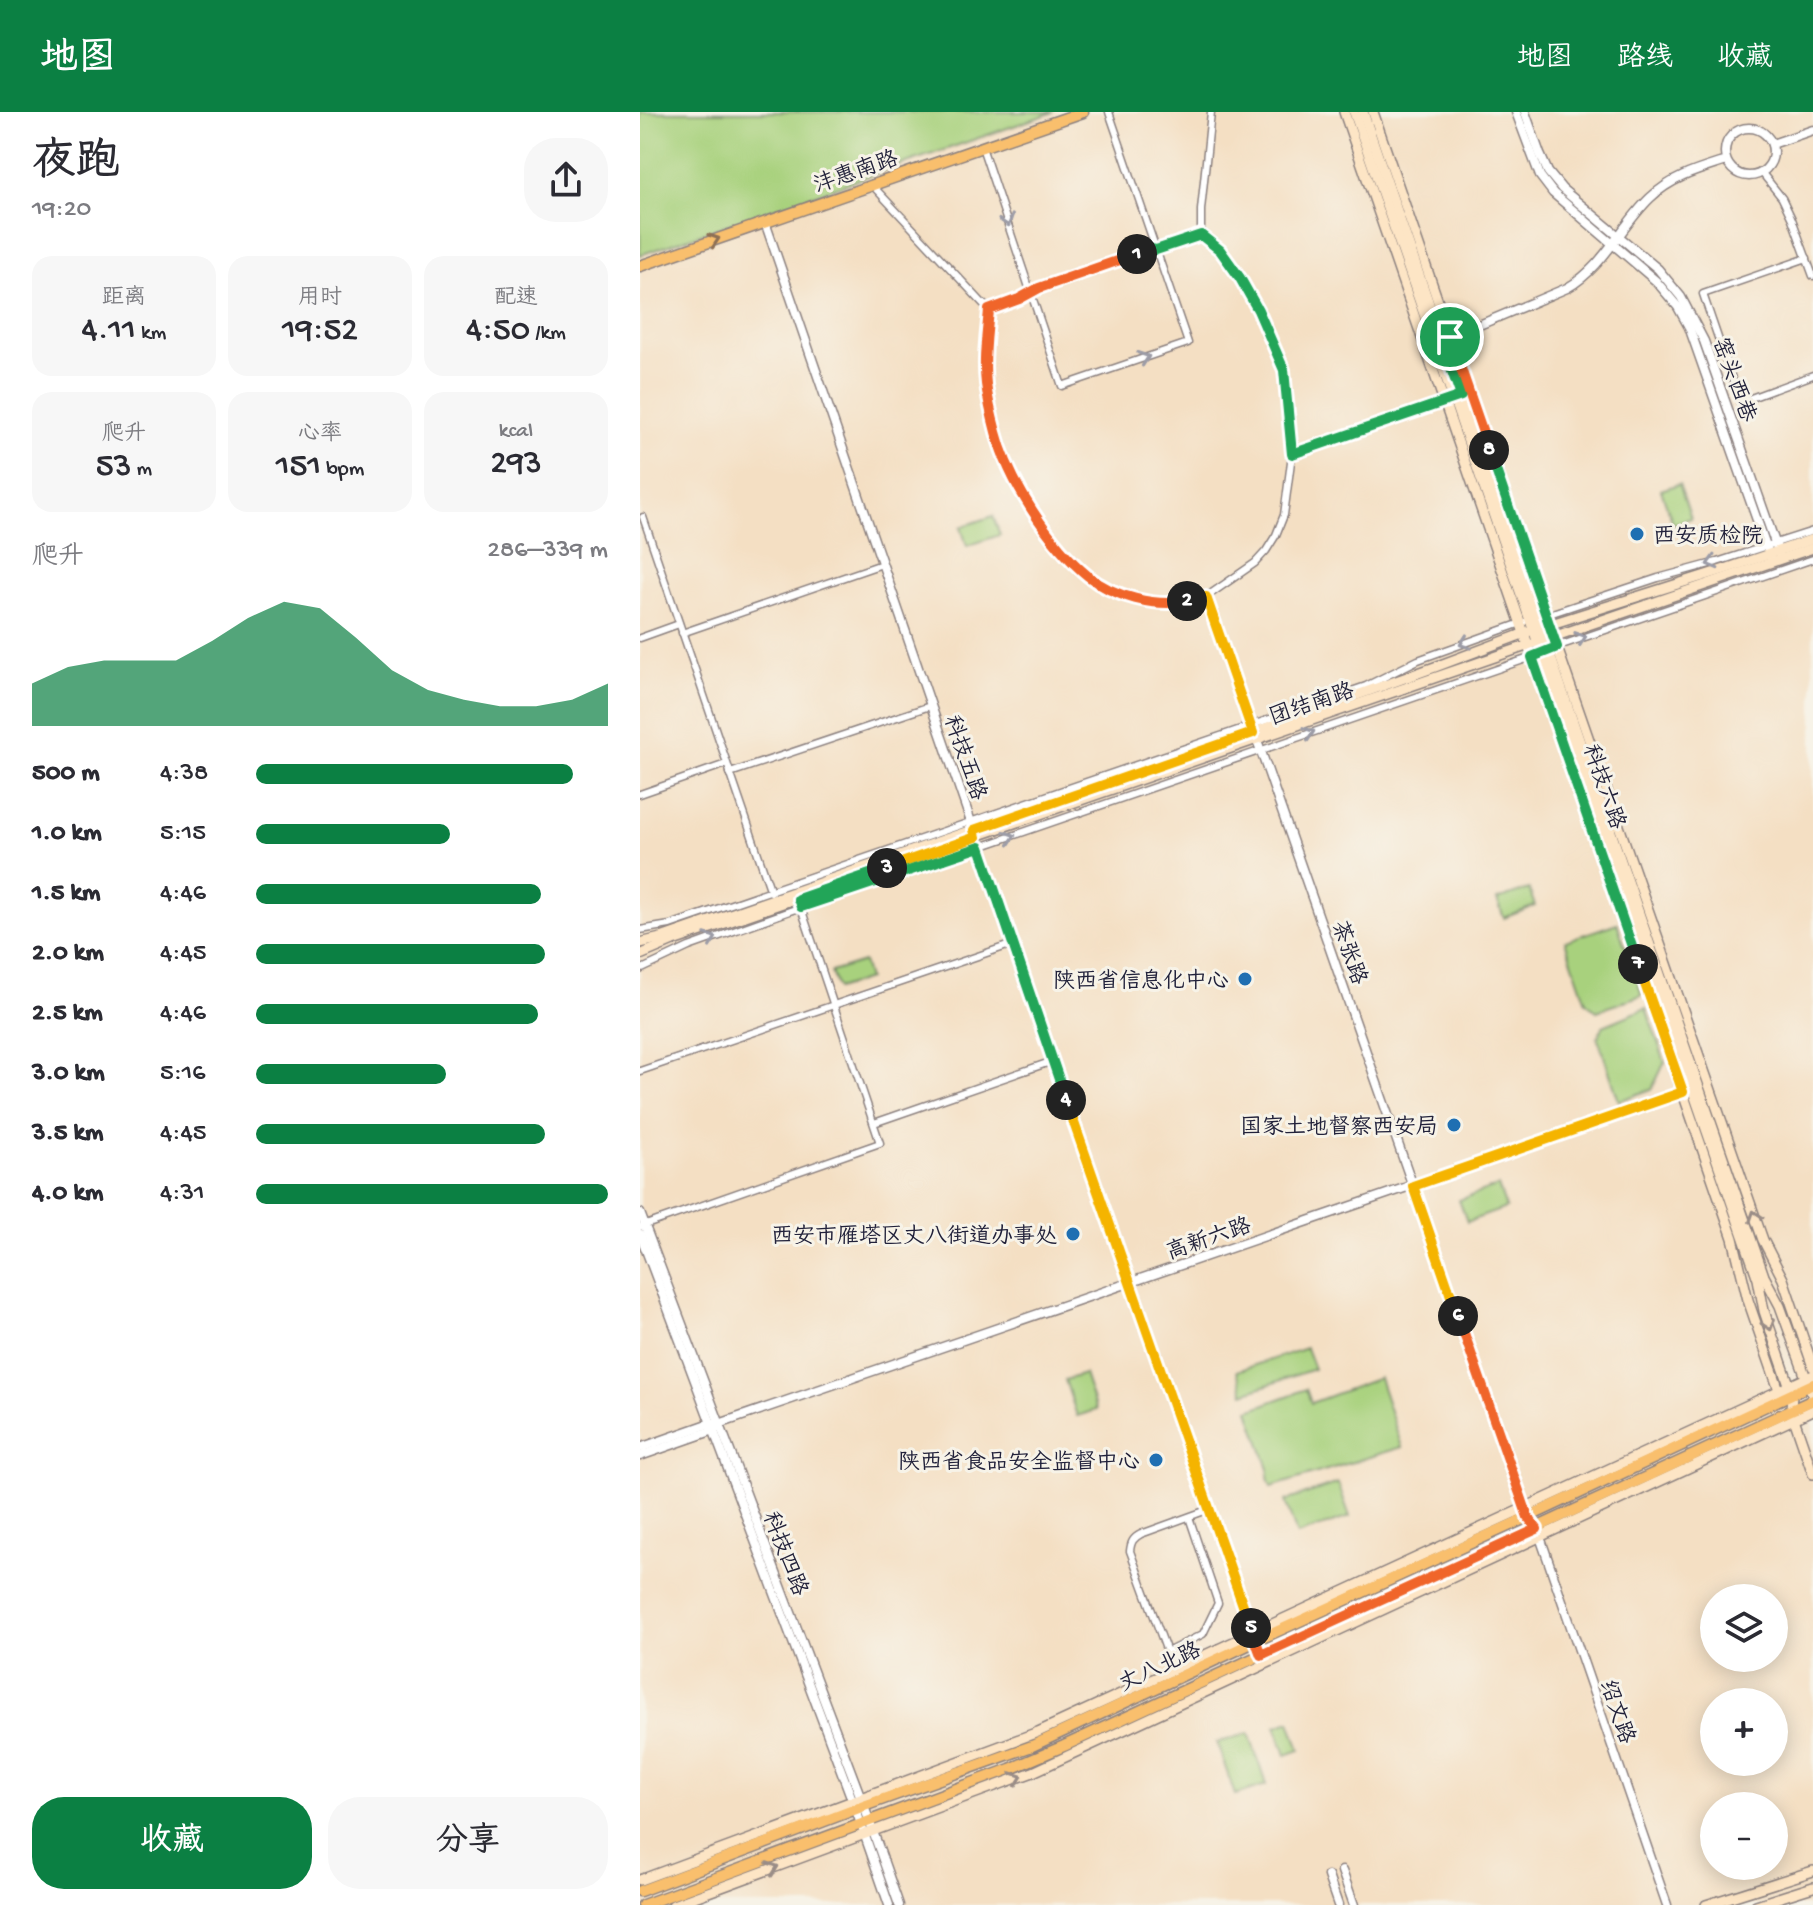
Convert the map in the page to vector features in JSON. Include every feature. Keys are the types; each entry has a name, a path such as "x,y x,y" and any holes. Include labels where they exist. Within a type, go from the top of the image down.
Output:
{"main road":[{"name":"沣惠南路","path":"640,266 1083,112"},
{"path":"1344,112 1543,646 1695,1087 1748,1300 1779,1390"},
{"name":"科技六路","path":"1354,112 1442,340"},
{"name":"科技六路","path":"1363,112 1442,340 1453,399 1543,646 1695,1087 1758,1279 1764,1311 1791,1389 1793,1414 1813,1474"},
{"path":"1373,112 1442,340 1535,624"},
{"name":"团结南路","path":"640,955 673,941 799,903 975,834 1256,736 1421,673 1535,624 1813,539"},
{"name":"团结南路","path":"1256,736 1543,646 1773,553 1813,548"},
{"name":"团结南路","path":"640,943 661,938 772,894 975,834"},
{"path":"1695,1087 1783,1279 1813,1367"},
{"name":"科技六路","path":"1695,1087 1764,1276 1780,1306 1811,1385"},
{"name":"丈八北路","path":"640,1891 858,1804 1032,1746 1254,1637 1791,1389 1811,1385"},
{"name":"丈八北路","path":"643,1905 867,1828 1262,1660 1793,1414 1811,1385"},
{"path":"1527,1512 1779,1390 1791,1389"},
{"path":"1793,1414 1813,1410"},
{"path":"640,1880 858,1804"},
{"path":"673,1905 867,1828"},
{"path":"1706,1905 1813,1871"},
{"path":"1756,1905 1813,1887"}],"street":[{"path":"982,147 1062,386 1188,343 1109,112"},
{"path":"1201,235 1211,112"},
{"path":"1516,112 1540,176 1553,193 1616,240"},
{"path":"1525,112 1548,172 1616,240"},
{"path":"1743,128 1759,129 1772,144 1774,155 1762,173 1753,176 1738,174 1726,161 1729,137 1743,128"},
{"path":"1772,144 1813,130"},
{"path":"1442,340 1579,281 1648,200 1664,186 1678,177 1726,161"},
{"path":"1762,173 1782,198 1813,276"},
{"path":"872,185 989,310 986,382 996,434 1009,469 1031,508 1060,547 1088,576 1114,593 1144,601 1179,603 1206,597 1255,563 1276,535 1284,515 1292,454 1284,370 1258,310 1240,278 1220,250 1201,235"},
{"name":"科技五路","path":"765,222 1262,1660"},
{"path":"989,310 1152,249 1201,235"},
{"name":"窑头西巷","path":"1616,240 1678,307 1689,327 1773,553"},
{"path":"1807,258 1703,294 1740,402 1813,375"},
{"path":"1292,454 1453,399"},
{"path":"640,930 670,925 772,894 643,517"},
{"path":"1773,553 1813,531"},
{"path":"1543,646 1813,559"},
{"path":"682,633 882,564"},
{"path":"975,834 1256,736 1206,597"},
{"path":"640,638 679,624"},
{"path":"730,773 930,706"},
{"name":"茶张路","path":"1256,736 1527,1512"},
{"path":"640,794 726,764"},
{"path":"640,970 799,903 880,1143 641,1229"},
{"path":"640,1071 1013,944"},
{"path":"874,1123 1053,1061"},
{"name":"高新六路","path":"640,1456 715,1426 1695,1087"},
{"name":"科技四路","path":"640,1213 641,1229 867,1828 899,1905"},
{"name":"高新六路","path":"640,1448 715,1426"},
{"path":"1189,1517 1218,1603 1203,1634 1167,1652 1130,1551 1131,1543 1141,1534 1210,1509"},
{"name":"绍文路","path":"1527,1512 1538,1533 1667,1905"},
{"name":"科技四路","path":"867,1828 889,1905"},
{"path":"1342,1871 1354,1905"},
{"path":"1328,1876 1338,1905"}],"green space":[{"path":"640,112 1054,112 640,255"},
{"path":"1679,484 1691,518 1673,524 1661,490"},
{"path":"993,516 1000,535 967,546 961,527"},
{"path":"1529,889 1535,906 1504,918 1497,900"},
{"path":"1617,923 1642,995 1597,1011 1586,1002 1565,941"},
{"path":"863,962 868,979 837,989 831,972"},
{"path":"1646,1008 1665,1062 1652,1089 1619,1101 1598,1038 1603,1026"},
{"path":"1498,1186 1506,1208 1467,1222 1459,1200"},
{"path":"1306,1348 1314,1369 1244,1393 1237,1371"},
{"path":"1084,1374 1096,1410 1077,1416 1065,1380"},
{"path":"1379,1378 1402,1447 1271,1487 1269,1469 1249,1410 1306,1389 1311,1403"},
{"path":"1338,1483 1350,1517 1297,1535 1285,1501"},
{"path":"1290,1721 1300,1750 1286,1755 1276,1726"},
{"path":"1249,1733 1266,1785 1235,1795 1217,1743"}],"place":[{"name":"西安质检院","path":"1637,534"},
{"name":"陕西省信息化中心","path":"1245,979"},
{"name":"国家土地督察西安局","path":"1454,1125"},
{"name":"西安市雁塔区丈八街道办事处","path":"1073,1234"},
{"name":"陕西省食品安全监督中心","path":"1156,1460"}],"route":[{"path":"1201,235 1220,250 1240,278 1258,310 1284,370 1292,454 1461,396 1441,341 1450,337 1557,647 1532,657 1683,1092 1413,1186 1528,1517 1537,1529 1261,1655 980,847 801,907 798,899 976,837 974,830 1253,733 1206,597 1179,603 1144,601 1114,593 1088,576 1060,547 1031,508 1009,469 996,434 986,382 989,310 1039,288 1201,235"}]}
